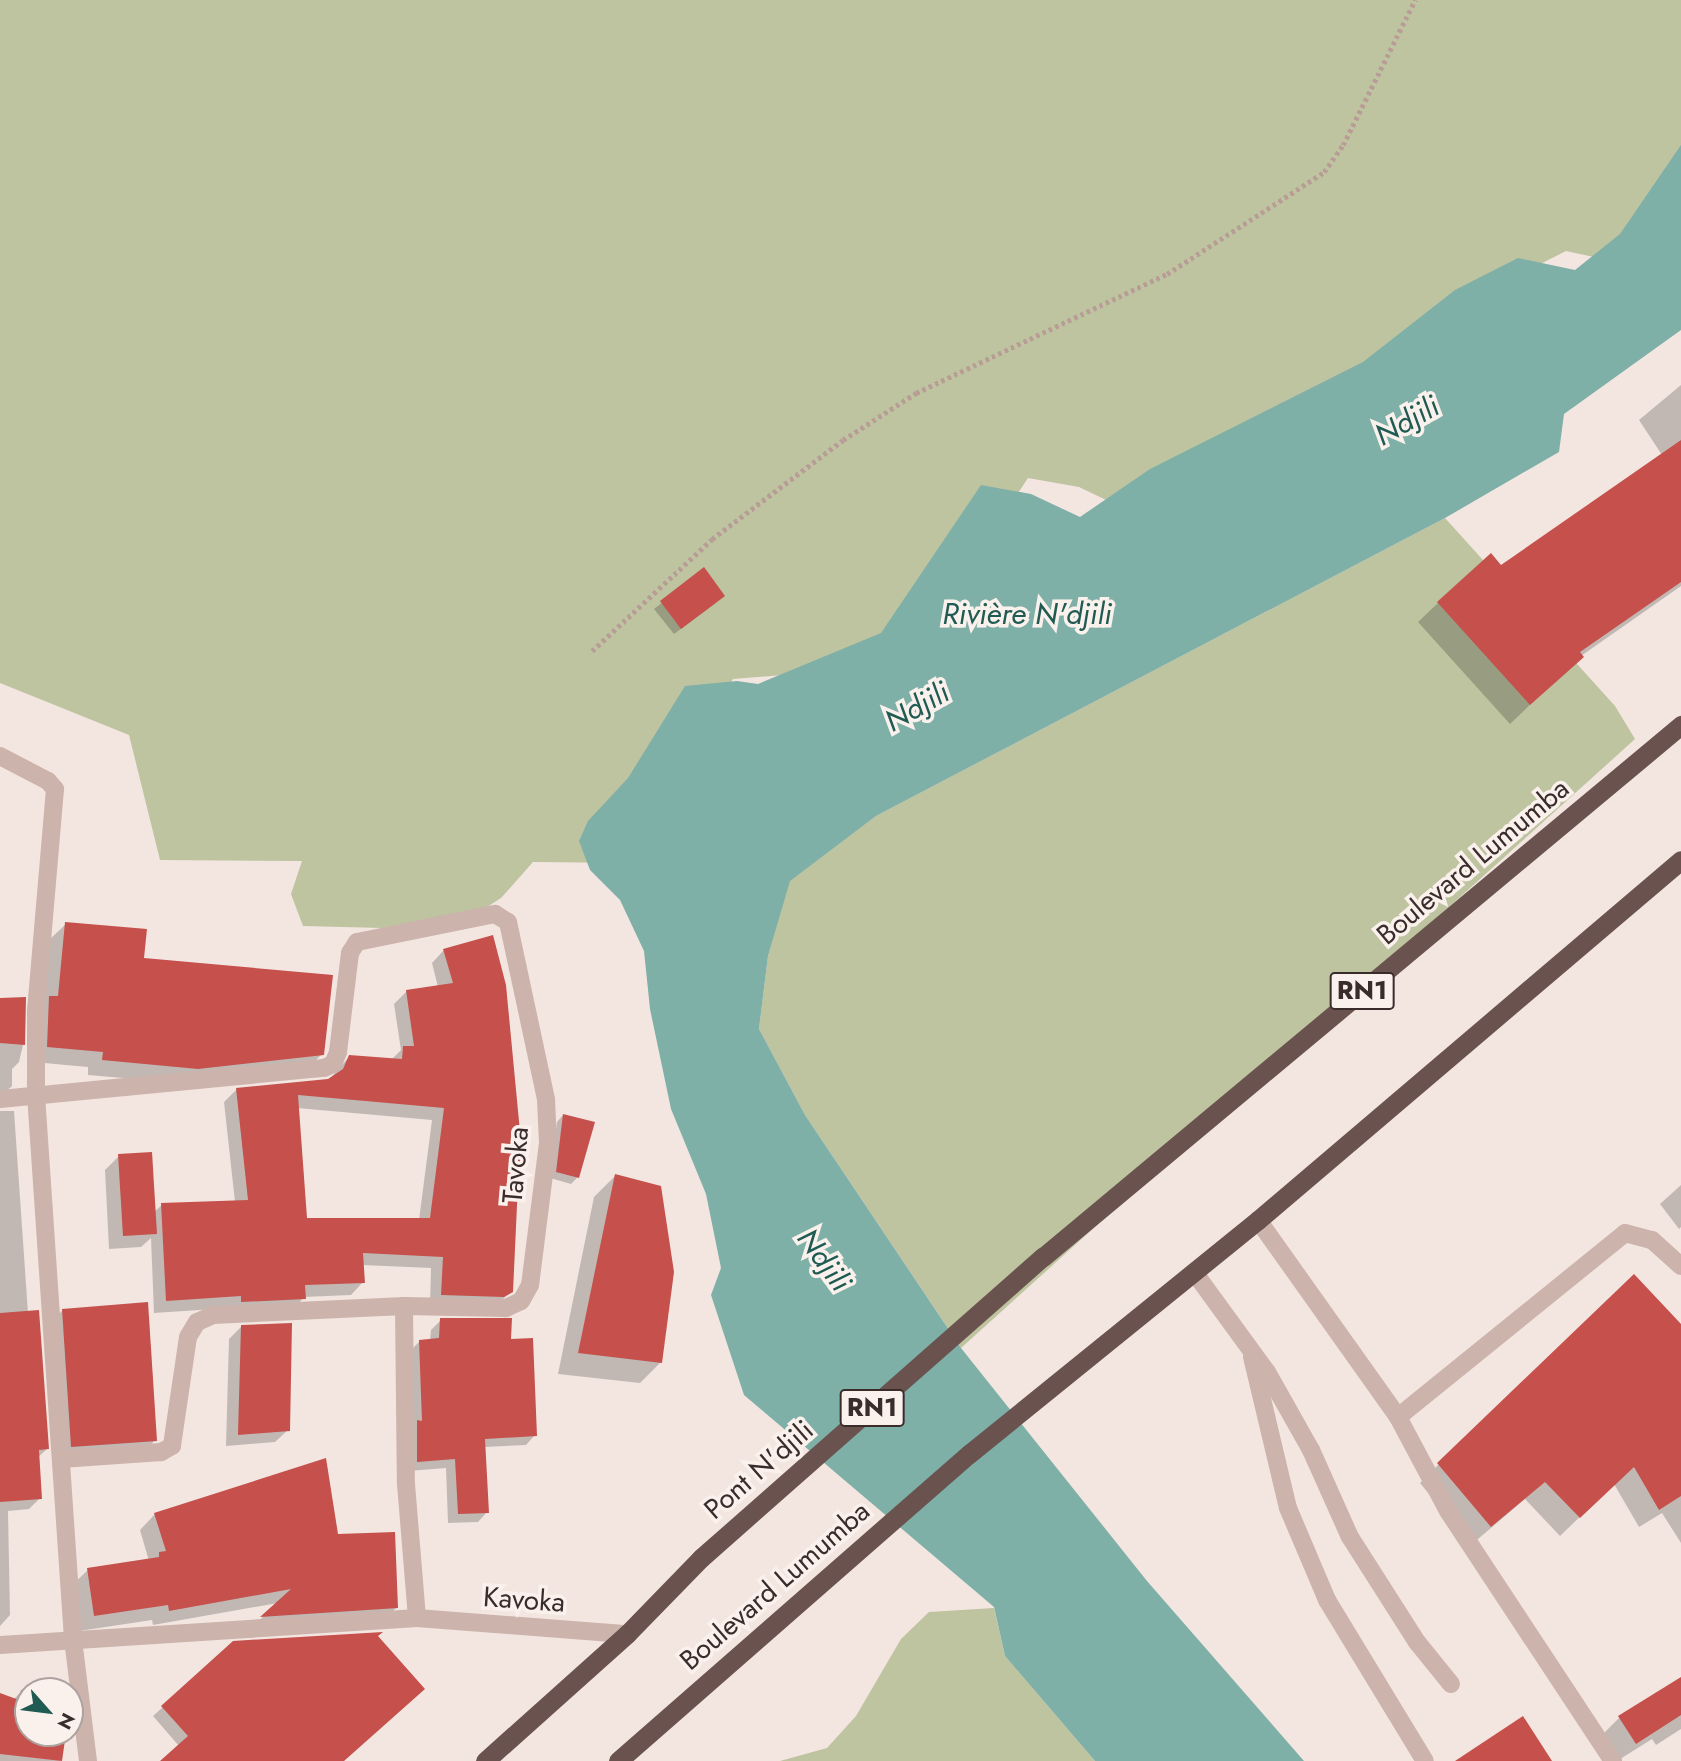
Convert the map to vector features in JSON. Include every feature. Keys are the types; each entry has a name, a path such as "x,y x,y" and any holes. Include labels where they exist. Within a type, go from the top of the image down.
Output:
{"highway":[{"name":"Boulevard Lumumba","path":"1043,1257 1681,725"},
{"path":"1194,1272 1681,860"},
{"name":"Pont N'djili","path":"627,1634 701,1558 1043,1257"},
{"name":"Boulevard Lumumba","path":"618,1761 969,1454 1194,1272"},
{"name":"RN1","path":"485,1761 627,1634"}],"street":[{"path":"0,756 55,789 36,1012 36,1095 73,1639 88,1761"},
{"name":"Tavoka","path":"36,1095 324,1069 333,1064 338,1052 350,953 357,942 495,914 504,916 546,1100 548,1143 530,1286 522,1301 506,1308 404,1306 213,1315 197,1322 188,1337 172,1446 161,1452 61,1459"},
{"path":"0,1099 36,1095"},
{"path":"1258,1220 1398,1417 1448,1511 1613,1761"},
{"path":"1398,1417 1625,1233 1652,1240 1681,1266"},
{"path":"1194,1272 1251,1350 1311,1450 1350,1537 1417,1642 1451,1684"},
{"path":"404,1306 406,1484 416,1618"},
{"path":"1251,1350 1288,1508 1327,1600 1425,1761"},
{"name":"Kavoka","path":"0,1645 416,1618 627,1634"}],"path":[{"path":"592,651 712,539 843,440 916,393 1167,274 1324,172 1349,133 1415,0"}],"green space":[{"path":"0,0 1681,0 1681,207 1622,263 1566,251 1503,283 1127,510 1079,487 1028,478 929,626 784,675 733,679 676,771 638,863 533,862 501,898 484,909 383,928 303,926 291,894 302,861 160,860 129,735 0,683"},
{"path":"1445,518 1615,706 1635,739 961,1348 805,1115 759,1029 768,956 789,881 876,816"},
{"path":"994,1608 1005,1656 1095,1761 780,1761 827,1748 856,1716 901,1639 929,1612"}],"water":[{"name":"Rivière N'djili","path":"1681,145 1681,330 1564,414 1559,452 1445,518 876,816 790,881 768,956 759,1029 805,1115 961,1348 1147,1581 1304,1761 1095,1761 1005,1656 994,1607 744,1395 711,1295 721,1268 706,1194 671,1109 650,1009 644,951 620,900 590,870 579,841 588,821 628,778 685,686 737,681 758,684 881,633 981,485 1031,494 1080,517 1150,469 1363,362 1455,290 1518,258 1575,270 1620,234"}],"building":[{"path":"1681,440 1681,582 1580,652 1584,657 1530,705 1437,602 1491,553 1501,565"},
{"path":"704,567 725,596 681,629 660,601"},
{"path":"65,922 147,929 144,958 333,975 324,1055 198,1069 102,1060 103,1052 47,1047 49,996 58,996"},
{"path":"493,935 506,985 523,1163 519,1162 513,1292 504,1297 441,1295 443,1257 363,1253 365,1283 305,1285 306,1299 241,1302 241,1296 166,1301 161,1203 248,1200 236,1088 328,1079 343,1069 349,1055 402,1059 403,1046 414,1046 406,990 453,983 443,949","holes":["298,1095 444,1108 430,1218 307,1218"]},
{"path":"26,997 25,1045 0,1043 0,998"},
{"path":"563,1114 595,1122 579,1178 556,1172"},
{"path":"152,1152 157,1234 123,1236 118,1154"},
{"path":"615,1174 661,1186 674,1272 662,1363 578,1353"},
{"path":"1634,1274 1681,1324 1681,1496 1659,1510 1634,1467 1580,1518 1545,1482 1491,1527 1437,1463"},
{"path":"148,1302 157,1441 71,1447 62,1309"},
{"path":"39,1310 49,1449 39,1450 42,1499 0,1502 0,1313"},
{"path":"440,1318 512,1318 511,1339 533,1338 537,1436 485,1439 489,1513 458,1514 455,1459 417,1462 417,1420 422,1421 419,1340 439,1338"},
{"path":"292,1323 290,1431 238,1435 241,1325"},
{"path":"326,1458 338,1534 395,1532 398,1608 260,1617 291,1589 169,1611 168,1605 94,1616 87,1568 159,1557 159,1552 166,1551 154,1513"},
{"path":"383,1632 378,1636 425,1689 344,1761 160,1761 188,1736 161,1706 233,1641"},
{"path":"1681,1677 1681,1715 1636,1744 1618,1716"},
{"path":"0,1693 14,1698 14,1747 64,1747 62,1761 0,1754"},
{"path":"1523,1716 1552,1761 1455,1761"}],"water label":[{"name":"Ndjili","path":"1407,421"},
{"name":"Ndjili","path":"917,707"},
{"name":"Ndjili","path":"824,1260"}]}
